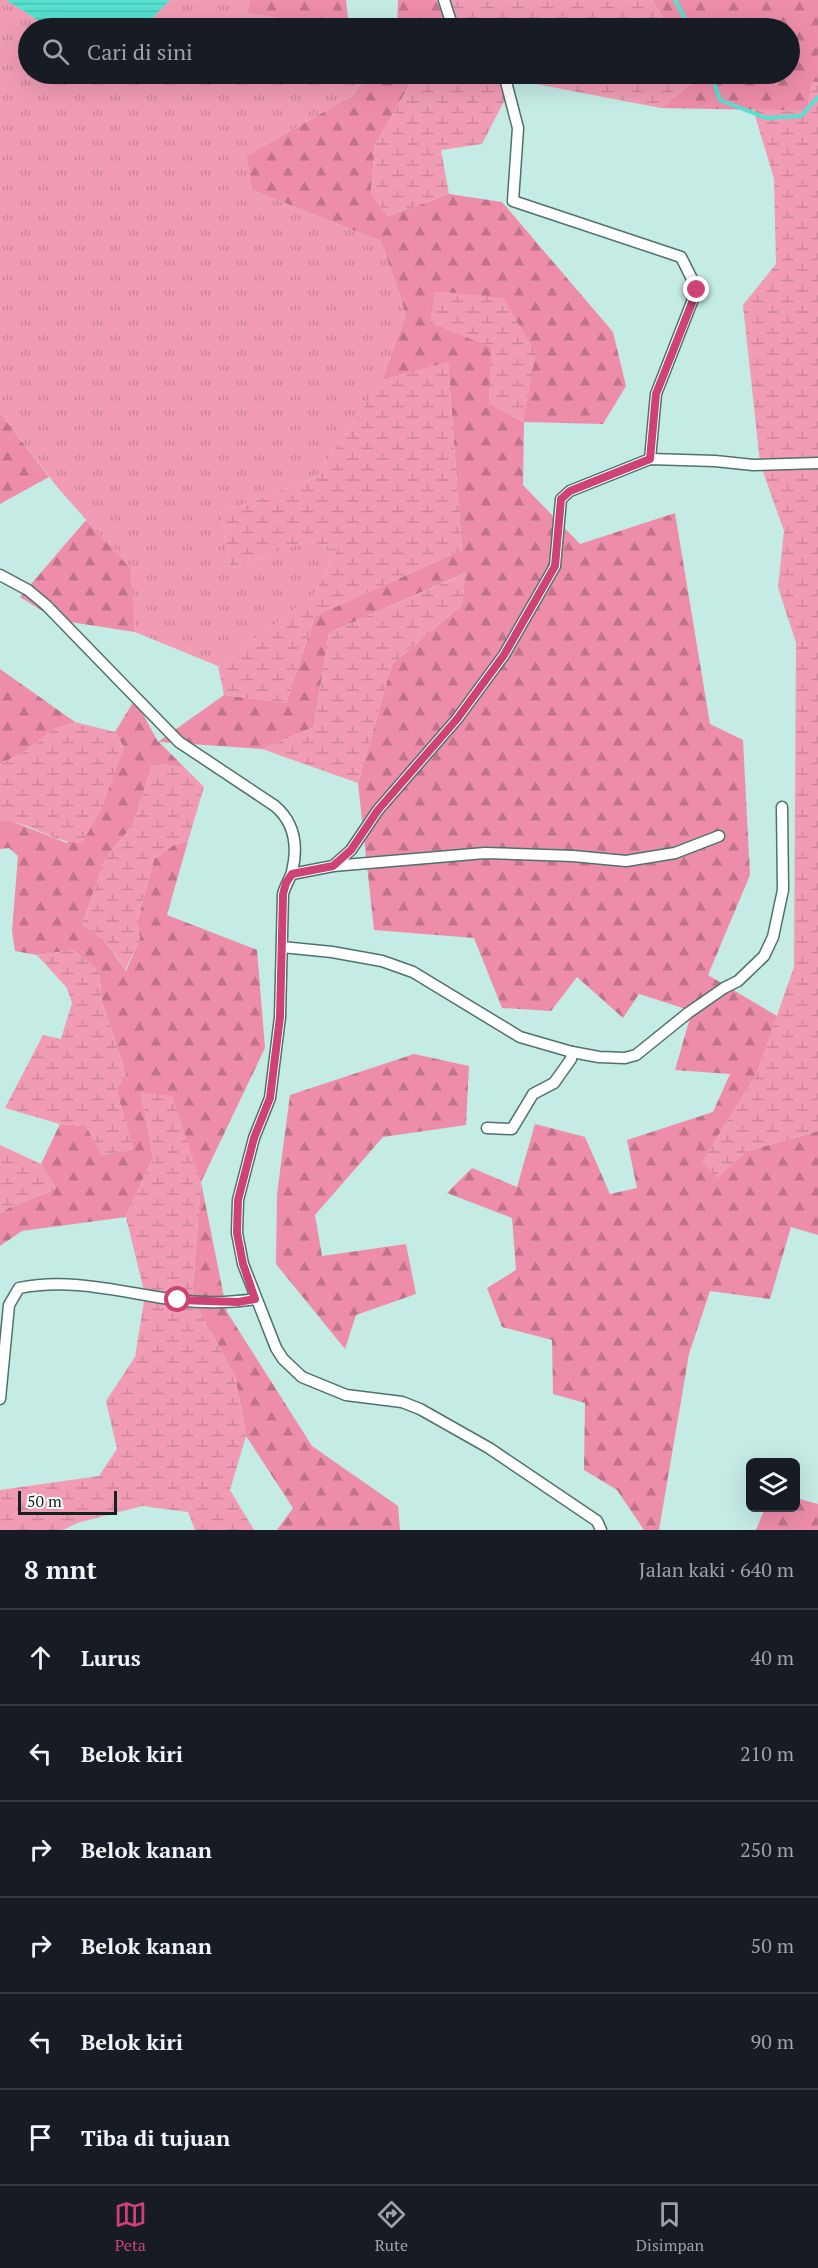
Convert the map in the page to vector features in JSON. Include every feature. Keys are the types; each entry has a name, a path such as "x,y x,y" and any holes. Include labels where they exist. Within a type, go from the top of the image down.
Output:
{"street":[{"path":"444,0 450,18"},
{"path":"507,84 518,128 513,201 681,257 697,290 656,394 650,459"},
{"path":"333,866 351,850 378,810 457,719 504,655 555,566 561,499 570,491 650,459 753,465 817,464"},
{"path":"0,575 28,590 46,605 179,741 284,814 292,827 294,839 292,874 283,894 280,1017 270,1098 254,1138 238,1200 237,1233 243,1264 276,1348 283,1359 302,1377 346,1395 402,1402 420,1409 489,1448 597,1521 601,1530"},
{"path":"282,947 332,952 382,961 413,972 520,1037 599,1057 625,1058 636,1055 688,1013 738,981 764,956 773,937 783,890 782,807"},
{"path":"292,874 333,866 486,854 573,856 626,861 675,854 719,836"},
{"path":"487,1128 512,1129 533,1094 554,1083 573,1052"},
{"path":"0,1399 9,1305 19,1288 45,1283 123,1290 178,1300 238,1302 255,1299"}],"green space":[{"path":"0,0 6,0 34,18 18,18 18,84 362,84 352,96 246,156 252,190 381,241 406,314 382,380 315,478 220,513 231,569 306,541 338,549 314,595 218,666 135,632 129,568 58,488 0,413"},
{"path":"170,0 250,0 249,13 276,18 153,18"},
{"path":"250,0 346,0 348,18 276,18 248,13"},
{"path":"398,0 436,0 445,18 397,18"},
{"path":"436,0 652,0 663,18 444,18"},
{"path":"652,0 818,0 818,82 812,83 807,111 661,108 691,84 800,84 800,18 663,18"},
{"path":"812,82 818,82 818,1131 747,1151 718,1178 702,1162 756,1075 794,967 796,643 778,587 784,531 760,463 743,305 776,264 774,179 753,109 807,111"},
{"path":"362,84 410,84 375,145 371,193 388,216 449,194 502,202 613,332 626,386 603,424 524,422 523,485 580,544 675,513 710,724 743,740 750,875 708,975 777,1016 756,1075 702,1162 718,1177 747,1151 818,1131 818,1235 791,1227 770,1299 710,1291 689,1354 659,1530 644,1530 617,1490 584,1470 585,1403 553,1394 552,1340 502,1327 487,1288 516,1270 512,1218 447,1193 472,1168 517,1187 535,1124 585,1137 610,1194 637,1188 627,1140 713,1112 730,1074 675,1070 692,1011 639,994 623,1018 577,977 551,1011 502,1008 474,938 374,930 358,783 392,664 462,605 465,573 329,633 314,727 262,749 159,742 185,768 153,762 133,825 105,859 82,925 103,940 126,971 140,938 137,923 154,859 175,844 188,841 167,915 257,950 265,1048 201,1182 141,1092 153,1157 126,1217 22,1231 0,1246 0,1214 8,1208 56,1189 41,1164 60,1124 86,1126 102,1155 133,1149 116,1089 126,1074 102,1002 99,971 73,950 37,955 15,951 12,931 18,856 9,848 0,849 0,821 11,821 67,843 124,748 115,732 135,699 158,742 224,695 286,703 315,616 462,550 448,363 382,380 406,314 381,241 252,190 246,156 352,96","holes":["492,347 523,422 489,403"]},
{"path":"410,84 513,84 482,144 441,150 449,194 388,216 371,193 375,145"},
{"path":"536,84 691,84 661,108"},
{"path":"435,291 503,298 536,353 523,422 489,403 491,347 430,323"},
{"path":"448,362 462,550 315,616 286,703 224,695 218,666 314,595 338,549 306,541 231,569 220,513 315,478 382,380"},
{"path":"0,413 49,477 0,504"},
{"path":"86,520 130,568 135,632 57,620 20,597"},
{"path":"466,573 462,605 392,664 358,783 262,749 314,727 329,633"},
{"path":"0,669 75,722 54,729 23,753 0,764"},
{"path":"75,722 115,732 124,748 101,810 82,843 60,839 21,824 0,821 0,764 23,753 54,729"},
{"path":"153,762 185,768 204,787 188,841 175,844 154,859 137,923 140,938 125,971 107,944 82,925 105,859 133,825"},
{"path":"73,950 99,971 102,1002 126,1074 116,1089 133,1149 102,1155 86,1126 60,1124 5,1108 43,1035 61,1039 72,1003 67,988 37,955"},
{"path":"414,1054 469,1066 466,1125 383,1137 315,1215 322,1256 406,1244 416,1294 356,1315 345,1349 276,1264 277,1194 290,1095"},
{"path":"141,1092 172,1096 201,1182 192,1298 235,1376 246,1436 230,1490 254,1530 195,1530 188,1512 142,1506 77,1523 63,1530 0,1530 0,1490 99,1476 117,1449 106,1401 135,1357 145,1295 126,1217 153,1157"},
{"path":"0,1145 41,1164 56,1189 8,1208 0,1214"},
{"path":"201,1182 227,1312 312,1446 398,1506 400,1530 277,1530 293,1508 246,1436 235,1376 192,1298"},
{"path":"800,1499 818,1504 818,1530 756,1530 763,1512 800,1512"}],"shaded area":[{"path":"6,0 170,0 153,18 34,18"}],"waterway":[{"path":"675,0 685,18"},
{"path":"714,84 720,100 766,118 801,116 818,97"}],"route":[{"path":"178,1300 238,1302 255,1299 243,1264 237,1233 238,1200 254,1138 270,1098 280,1017 283,894 286,883 292,874 333,866 351,850 378,810 457,719 504,655 555,566 561,499 570,491 650,459 656,394 697,290"}]}
